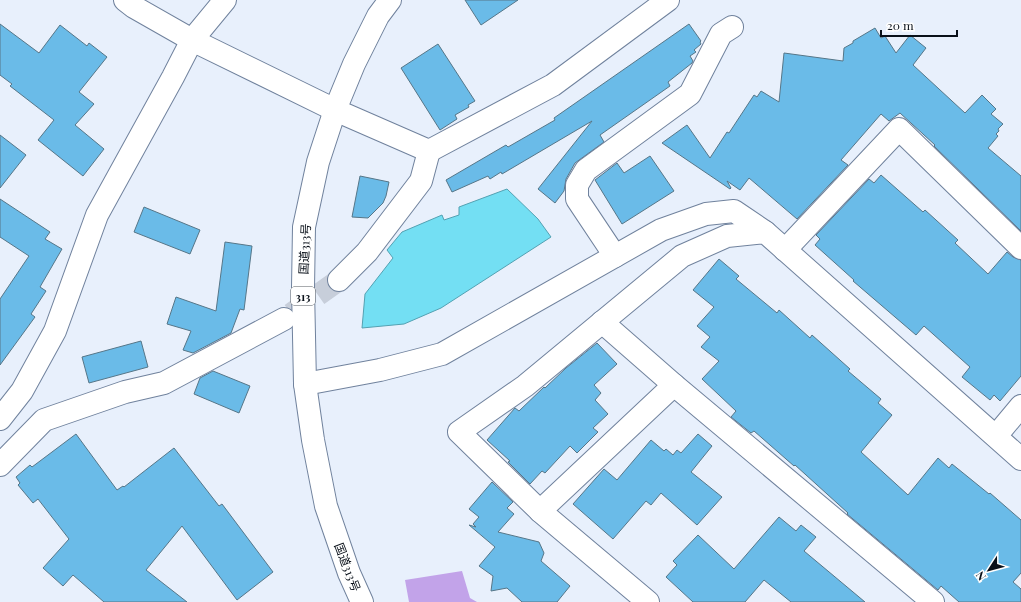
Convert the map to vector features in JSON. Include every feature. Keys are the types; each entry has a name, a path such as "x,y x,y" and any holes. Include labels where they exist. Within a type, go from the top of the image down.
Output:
{"main road":[{"path":"125,0 134,7 192,40 335,110 429,151"},
{"path":"0,419 22,391 56,331 97,214 192,40 225,0"},
{"name":"国道313号","path":"362,602 349,573 326,506 313,440 305,384 303,288 304,226 318,162 335,110 378,16 390,0"},
{"path":"339,280 367,252 421,181 429,151 553,85 668,0"},
{"path":"614,256 577,199 577,185 586,170 690,94 721,34 732,27"},
{"path":"785,250 899,130 1021,248"},
{"path":"305,384 380,370 442,354 660,230 706,214 734,211 765,232 1021,459"},
{"path":"648,602 540,511 459,432 525,386 682,256 727,236 765,232"},
{"path":"0,465 44,420 125,392 164,383 284,319"},
{"path":"602,322 674,385 933,602"},
{"path":"540,511 674,385"},
{"path":"996,436 1021,406"}],"shaded area":[{"path":"462,571 470,598 477,602 409,602 405,580"}],"water":[{"path":"507,189 538,219 551,237 441,308 404,324 362,328 365,294 393,258 387,250 402,232 442,215 444,220 459,215 459,207"}],"building":[{"path":"465,0 518,0 481,25"},
{"path":"0,24 39,53 60,25 87,46 89,43 107,57 79,92 94,104 75,125 104,149 83,176 38,140 54,120 10,86 12,84 0,75"},
{"path":"689,24 701,41 701,44 694,50 696,52 690,56 693,61 692,63 668,82 670,86 600,135 604,142 575,163 566,179 564,191 555,203 538,189 592,121 502,174 501,172 490,179 488,176 452,192 446,180 506,145 508,147 555,120 554,118"},
{"path":"875,28 881,38 885,36 896,53 910,35 926,48 913,65 965,113 982,95 996,109 991,114 1003,124 998,129 999,131 996,134 998,136 988,148 1021,176 1021,231 934,146 935,145 900,113 889,121 881,114 841,160 848,165 797,219 749,178 740,190 727,181 731,188 730,189 662,143 687,125 710,158 727,132 729,133 754,95 757,97 761,91 779,102 784,53 843,61 844,48"},
{"path":"438,44 475,101 468,105 469,107 455,115 457,119 440,130 401,68"},
{"path":"0,135 26,155 0,188"},
{"path":"650,156 674,191 622,224 595,180 617,163 624,173"},
{"path":"881,175 923,212 925,210 958,240 955,243 988,274 1007,252 1013,257 1021,260 1021,376 1000,401 994,395 990,400 962,377 970,367 924,326 916,335 853,281 854,280 815,245 820,239 816,235 869,179 874,183"},
{"path":"360,176 389,182 383,203 368,218 352,217"},
{"path":"0,199 50,232 45,239 62,249 40,287 46,291 31,314 35,317 0,365 0,299 29,256 0,237"},
{"path":"144,207 200,230 190,254 134,232"},
{"path":"225,242 252,246 244,310 240,309 231,333 193,353 183,350 191,331 167,324 176,297 216,311"},
{"path":"719,259 739,276 736,279 777,313 779,310 810,338 812,335 850,369 848,371 881,399 878,403 892,415 861,452 908,495 938,458 949,468 952,464 989,494 990,493 1021,520 1021,573 1013,582 1021,589 1021,602 959,602 941,586 938,590 847,514 848,513 795,465 794,466 754,431 751,433 731,417 736,411 702,379 719,361 701,347 710,337 697,326 714,307 693,290"},
{"path":"141,341 148,367 89,383 82,357"},
{"path":"597,343 617,364 594,385 601,393 595,400 608,414 593,428 598,432 577,453 570,446 545,473 542,471 530,484 508,462 510,461 487,440 515,408 519,411 544,387 545,388 566,368"},
{"path":"213,371 250,386 239,413 194,394 200,378"},
{"path":"76,434 117,490 123,486 124,487 174,448 219,506 222,504 273,572 237,600 182,526 146,570 187,602 104,602 73,575 63,586 43,568 69,539 38,499 33,503 18,485 20,483 16,477 30,465 32,467"},
{"path":"698,434 712,446 691,472 722,497 697,525 661,493 651,505 646,501 613,539 573,504 604,469 617,480 651,440 664,451 666,449 673,455 677,450 681,453"},
{"path":"492,482 513,502 507,508 514,514 498,532 539,542 544,553 541,561 570,586 557,602 522,602 507,588 491,591 493,576 479,566 495,547 469,525 476,527 473,524 479,517 469,509"},
{"path":"779,517 796,531 801,525 816,537 804,551 865,602 791,602 764,580 745,602 693,602 666,577 677,565 673,561 698,535 734,569"}],"tunnel":[{"path":"291,314 339,280"}]}
